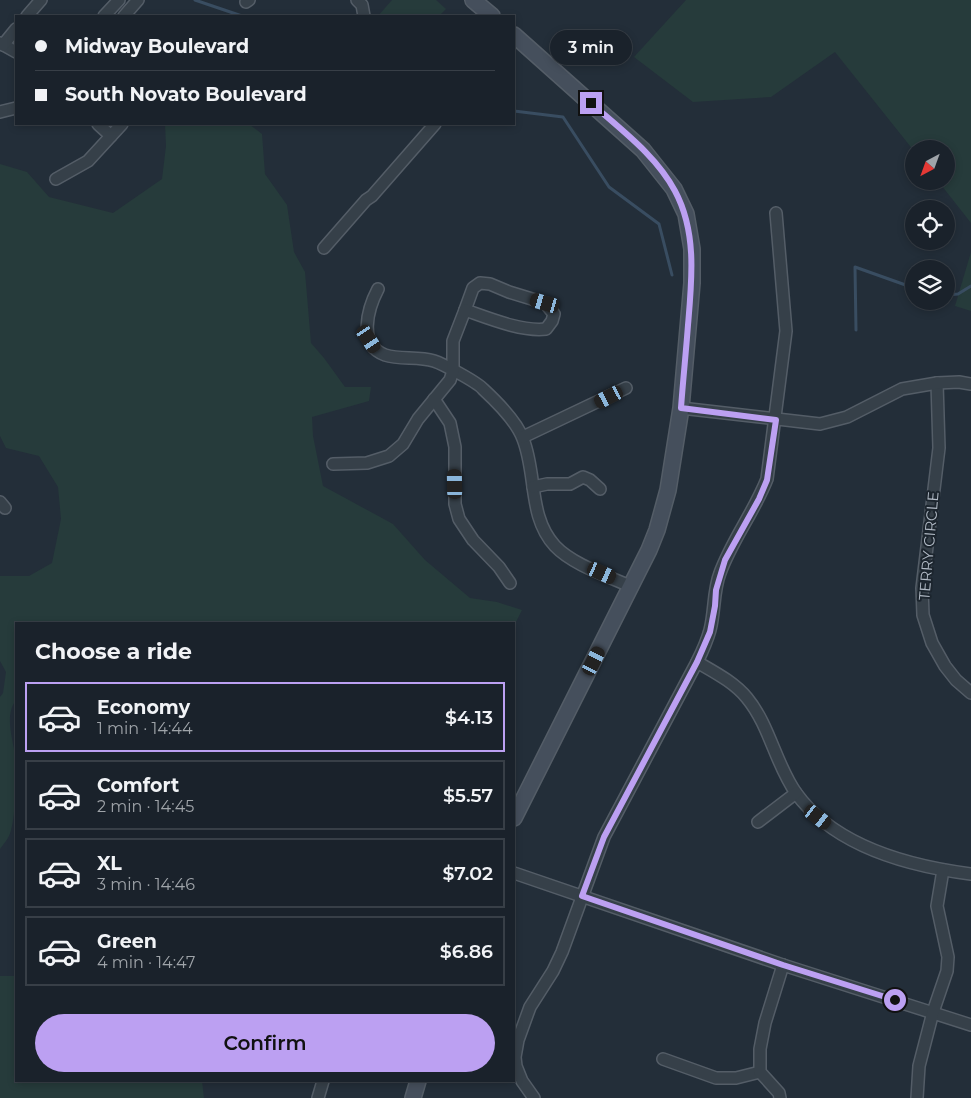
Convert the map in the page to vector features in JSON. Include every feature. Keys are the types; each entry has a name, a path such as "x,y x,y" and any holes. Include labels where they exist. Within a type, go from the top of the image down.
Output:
{"main road":[{"path":"473,0 491,15"},
{"path":"515,816 632,587 660,522 668,490 681,408 692,283 692,249 686,214 674,189 643,150 516,40"},
{"path":"413,1098 418,1082"}],"street":[{"path":"105,15 118,0"},
{"path":"125,15 138,0"},
{"path":"357,0 362,5 364,15"},
{"path":"15,31 1,44 15,51"},
{"path":"0,112 15,108"},
{"path":"99,125 111,136"},
{"path":"56,179 88,161 121,125"},
{"path":"324,248 435,125"},
{"path":"534,1098 522,1081 516,1066 515,1057 518,1040 530,1007 553,971 562,952 604,837 697,662 710,632 716,590 725,560 759,499 767,480 786,331 776,213"},
{"path":"333,464 367,463 389,456 403,444 418,419 450,380 453,371 453,341 473,288 480,283 490,284 545,303 554,314 552,321 546,329 537,330 501,322 465,310"},
{"path":"378,289 370,304 367,325 369,339 376,350 386,355 434,361 478,384 499,404 523,437 529,460 538,518 546,536 556,548 572,560 632,587"},
{"path":"681,408 820,424 847,417 902,389 937,383 959,382 971,384"},
{"name":"TERRY CIRCLE","path":"937,383 938,448 922,588 923,615 932,643 945,666 971,694"},
{"path":"523,437 626,388"},
{"path":"434,399 450,423 455,447 454,504 459,520 474,540 499,567 510,583"},
{"path":"533,487 546,484 570,484 583,477 590,480 600,489"},
{"path":"697,662 730,683 746,697 762,720 796,793 818,817 842,836 898,859 943,870 971,874"},
{"path":"758,822 796,793"},
{"path":"917,1098 919,1066 933,1012 947,971 948,957 937,906 943,870"},
{"path":"515,873 783,965 971,1025"},
{"path":"780,1098 779,1093 760,1072 760,1049 765,1023 783,965"},
{"path":"663,1058 716,1078 736,1078 760,1072"},
{"path":"318,1098 323,1082"}],"green space":[{"path":"392,0 436,0 446,9 440,15 379,15"},
{"path":"686,0 971,0 971,223 955,203 955,200 945,190 955,190 955,140 905,140 835,52 771,97 693,102 634,57"},
{"path":"165,125 250,125 262,134 265,174 287,205 294,252 305,272 311,343 345,387 371,387 369,401 312,417 313,436 323,486 393,524 425,560 470,598 497,602 522,610 515,624 515,622 15,622 15,702 10,713 10,727 15,756 15,797 11,829 8,838 0,849 0,697 3,693 6,672 0,661 0,576 29,576 52,563 61,519 58,487 39,456 6,448 0,436 0,164 27,172 49,197 113,213 162,179 166,146"},
{"path":"971,252 971,311 955,306"},
{"path":"0,976 15,976 15,1082 202,1082 204,1098 0,1098"}],"waterway":[{"path":"195,0 239,15"},
{"path":"515,111 563,117 609,187 659,224 672,275"},
{"path":"856,330 855,267 905,285"},
{"path":"955,294 971,286"}],"route":[{"path":"591,103 657,165 674,189 686,214 692,249 692,283 681,408 776,420 767,480 759,499 725,560 716,590 710,632 704,647 604,837 582,896 783,965 895,1000"}]}
